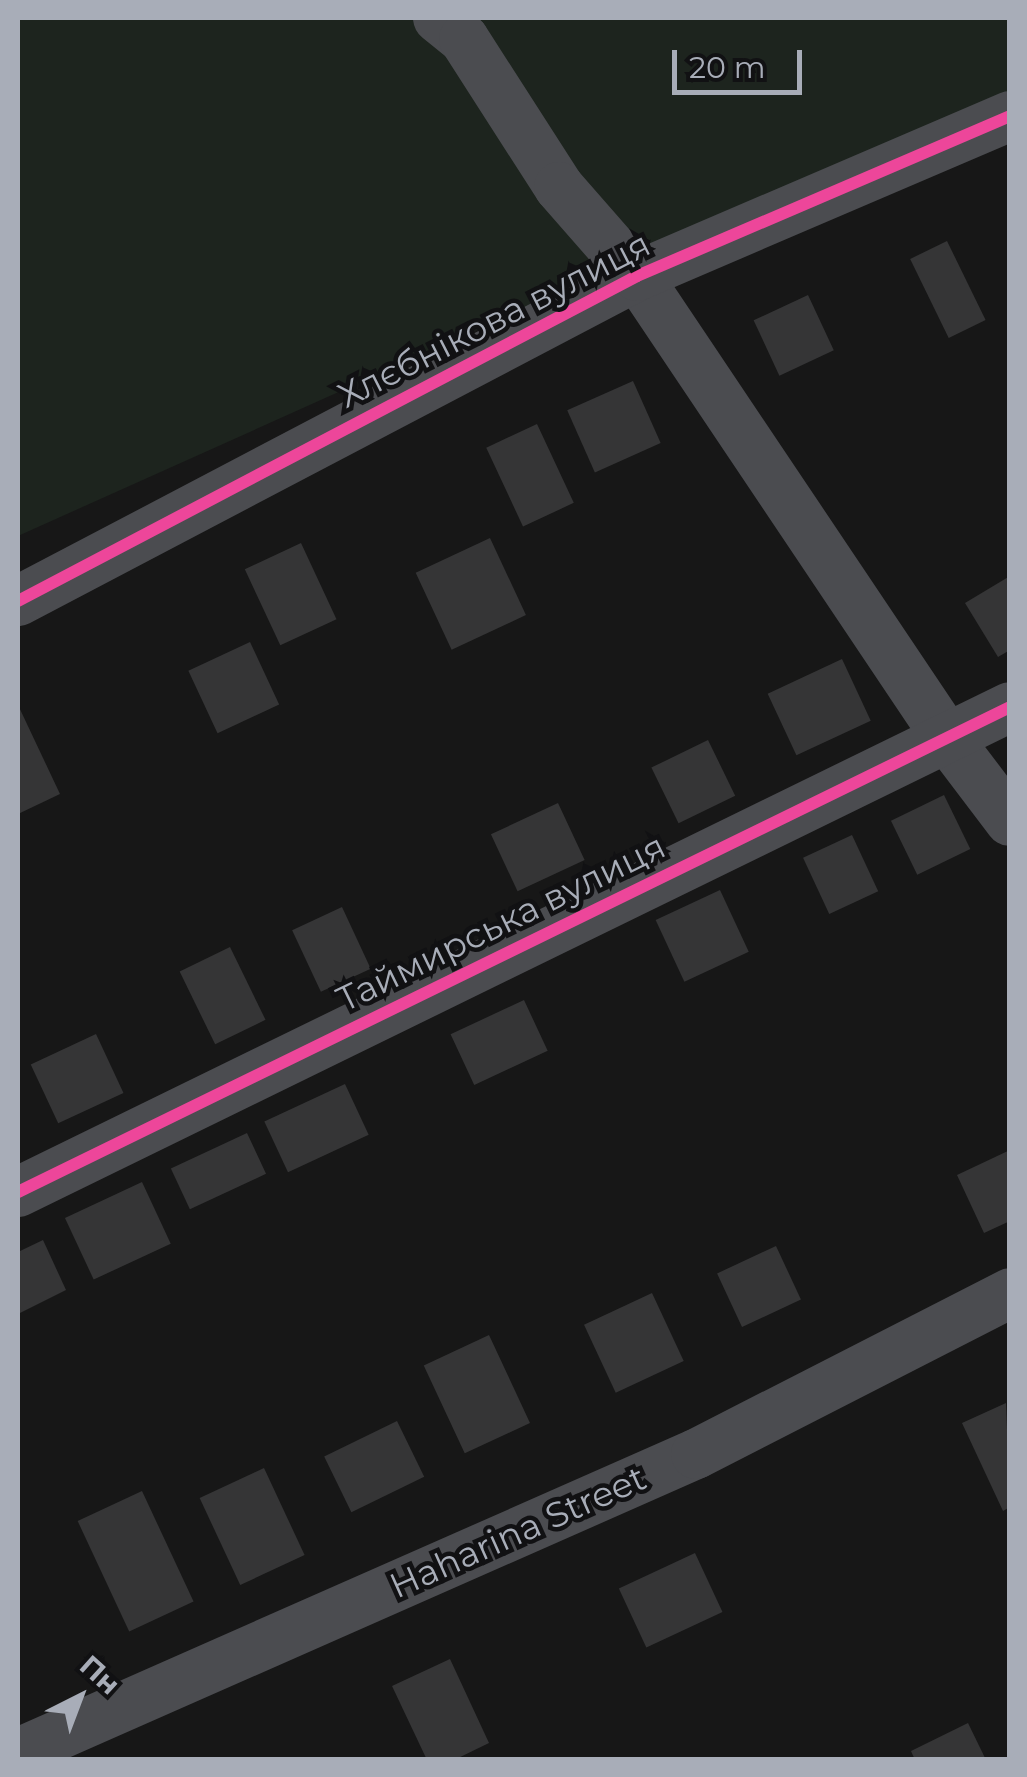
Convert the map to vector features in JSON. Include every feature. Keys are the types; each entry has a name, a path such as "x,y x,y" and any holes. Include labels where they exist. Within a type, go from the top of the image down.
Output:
{"street":[{"path":"438,18 464,40 559,187 637,276 947,738 1010,820"},
{"name":"Хлєбнікова вулиця","path":"18,602 637,276 1010,116"},
{"name":"Таймирська вулиця","path":"18,1192 1010,707"},
{"name":"Haharina Street","path":"18,1753 696,1454 1010,1293"}],"shaded area":[{"path":"18,18 1009,18 1009,91 18,536"}],"building":[{"path":"947,241 986,320 949,338 910,259"},
{"path":"808,295 834,350 779,376 754,320"},
{"path":"633,381 661,443 595,472 567,410"},
{"path":"537,424 574,503 523,527 486,448"},
{"path":"490,538 526,615 452,650 416,573"},
{"path":"301,543 336,619 280,645 245,569"},
{"path":"1010,576 1010,650 998,657 965,603"},
{"path":"250,642 279,705 218,733 188,671"},
{"path":"842,659 871,721 796,755 768,694"},
{"path":"18,705 60,794 18,814"},
{"path":"708,740 735,796 679,823 651,768"},
{"path":"944,795 970,849 917,875 891,821"},
{"path":"558,803 585,860 518,891 491,834"},
{"path":"852,835 878,891 829,914 803,858"},
{"path":"720,890 749,952 684,982 656,920"},
{"path":"342,907 371,969 321,992 292,930"},
{"path":"230,947 266,1020 215,1044 180,972"},
{"path":"524,1000 548,1051 474,1085 451,1034"},
{"path":"96,1034 123,1093 58,1123 31,1064"},
{"path":"345,1084 369,1135 288,1172 264,1122"},
{"path":"247,1133 266,1174 190,1209 171,1168"},
{"path":"1010,1150 1010,1221 984,1233 957,1175"},
{"path":"142,1182 171,1244 94,1280 65,1218"},
{"path":"43,1240 66,1290 18,1314 18,1252"},
{"path":"776,1246 801,1299 742,1327 717,1273"},
{"path":"652,1293 684,1361 616,1393 584,1325"},
{"path":"489,1335 530,1423 465,1453 424,1365"},
{"path":"1006,1403 1010,1507 1003,1511 962,1423"},
{"path":"397,1421 424,1477 351,1512 324,1457"},
{"path":"264,1468 305,1555 240,1585 200,1498"},
{"path":"142,1491 194,1602 129,1632 78,1521"},
{"path":"695,1553 722,1612 646,1647 619,1588"},
{"path":"450,1659 489,1743 454,1760 427,1760 392,1686"},
{"path":"968,1723 986,1760 915,1760 911,1751"}],"cycle path":[{"path":"18,601 637,276 1010,116"},
{"path":"18,1192 1010,707"}]}
